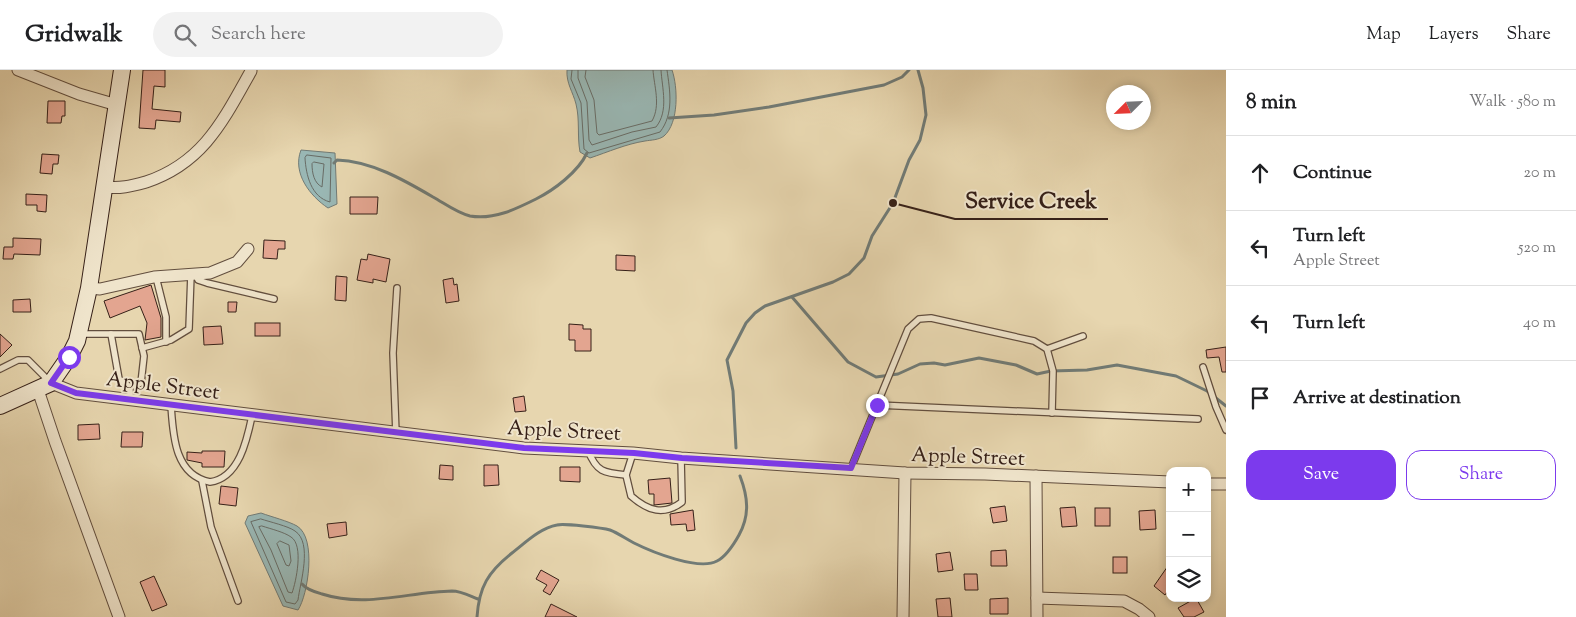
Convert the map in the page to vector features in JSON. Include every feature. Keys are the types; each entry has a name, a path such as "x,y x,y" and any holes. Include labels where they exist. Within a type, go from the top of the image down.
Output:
{"street":[{"path":"18,70 79,94 117,105"},
{"path":"0,406 44,387 69,357 79,334 89,288 122,70"},
{"path":"105,187 128,188 159,178 188,161 213,134 251,71"},
{"path":"89,288 100,289 156,277 210,273 237,262 248,249"},
{"path":"44,387 60,458 119,617"},
{"name":"Apple Street","path":"44,387 76,393 252,416 524,448 634,453 905,473 1166,482"},
{"path":"903,617 905,473"},
{"path":"1036,476 1037,617"},
{"path":"1211,484 1226,484"},
{"path":"1037,598 1124,601 1140,609 1149,617"}],"lane":[{"path":"193,274 198,280 207,283 274,299"},
{"path":"142,348 166,342 189,329 193,274"},
{"path":"156,277 166,317 166,342"},
{"path":"396,434 393,353 397,288"},
{"path":"851,468 908,329 920,319 931,318 1034,341 1046,349 1053,371 1052,413"},
{"path":"79,334 138,334 144,356 141,383 130,387"},
{"path":"111,334 119,379 130,387"},
{"path":"1046,349 1083,336"},
{"path":"0,370 18,360 28,360 44,387"},
{"path":"1204,367 1216,407 1226,430"},
{"path":"130,387 130,399"},
{"path":"171,405 177,453 193,475 202,481 210,482 226,476 244,449 252,416"},
{"path":"877,405 1198,419"},
{"path":"588,450 593,465 596,468 611,474 626,475"},
{"path":"634,453 626,475 631,496 639,503 655,511 673,509 682,502 682,458"},
{"path":"202,481 211,527 238,601"}],"water":[{"path":"567,70 672,70 676,104 675,114 669,130 660,138 617,148 590,158 580,152 577,110"},
{"path":"301,150 335,153 337,204 328,208 315,197 304,183 299,167"},
{"path":"261,513 297,526 303,532 307,542 309,567 305,592 298,610 283,606 245,523 248,516"}],"building":[{"path":"143,70 165,70 165,87 154,86 152,109 181,112 180,122 156,120 155,129 139,128"},
{"path":"48,101 65,101 65,116 62,116 61,123 47,123"},
{"path":"42,154 59,155 58,164 53,164 52,174 40,173"},
{"path":"26,194 47,195 46,212 37,211 37,205 26,205"},
{"path":"350,197 378,197 377,214 350,214"},
{"path":"13,238 41,239 40,255 14,254 13,259 3,259 4,247 13,247"},
{"path":"264,240 285,241 285,249 278,249 277,259 263,258"},
{"path":"368,254 390,259 386,282 373,279 373,283 357,280 361,259 367,260"},
{"path":"616,255 635,256 635,271 616,270"},
{"path":"336,276 347,277 346,301 335,300"},
{"path":"453,278 454,285 457,284 459,301 446,303 443,280"},
{"path":"151,285 161,318 161,337 145,340 147,323 140,306 110,318 104,301"},
{"path":"30,299 31,312 13,312 13,300"},
{"path":"228,302 237,302 236,312 228,312"},
{"path":"255,323 280,323 280,336 255,336"},
{"path":"569,324 583,325 583,329 591,329 591,351 575,351 575,340 569,340"},
{"path":"221,326 223,344 204,345 203,327"},
{"path":"0,334 12,345 0,357"},
{"path":"1226,347 1226,372 1222,372 1219,357 1207,358 1206,350"},
{"path":"524,396 526,411 515,412 513,398"},
{"path":"99,424 100,439 78,440 78,425"},
{"path":"122,432 143,432 142,447 121,447"},
{"path":"202,451 225,451 224,467 202,467 202,463 187,460 187,452 202,453"},
{"path":"440,465 453,466 453,480 439,479"},
{"path":"484,465 498,465 499,485 484,486"},
{"path":"560,467 580,467 580,482 560,481"},
{"path":"670,478 672,503 654,505 654,494 649,494 648,480"},
{"path":"221,486 238,488 236,506 219,504"},
{"path":"1005,506 1007,521 993,523 990,508"},
{"path":"1075,507 1077,526 1062,527 1060,508"},
{"path":"1095,508 1110,508 1110,526 1095,526"},
{"path":"693,510 695,530 687,531 686,524 671,525 670,514"},
{"path":"1155,510 1156,529 1140,530 1139,511"},
{"path":"346,522 347,535 329,538 327,524"},
{"path":"1006,550 1007,566 991,566 991,551"},
{"path":"950,552 953,570 938,572 936,554"},
{"path":"1113,557 1127,557 1127,573 1113,573"},
{"path":"1166,569 1165,595 1154,586"},
{"path":"541,570 559,580 550,595 543,591 547,585 536,579"},
{"path":"964,574 977,574 978,590 965,590"},
{"path":"154,576 167,605 152,611 140,582"},
{"path":"950,598 952,617 938,617 936,599"},
{"path":"1008,598 1008,614 990,614 990,599"},
{"path":"1189,602 1198,602 1204,612 1194,617 1184,617 1178,608"},
{"path":"551,604 577,617 545,617"}],"waterway":[{"path":"669,118 714,115 769,107 884,85 902,77 909,70"},
{"path":"736,448 733,391 727,360 746,323 755,313 765,306 833,282 849,274 864,258 872,236 893,203 909,160 920,140 926,115 923,88 918,70"},
{"path":"334,163 337,160 350,161 387,172 460,213 479,217 504,213 543,195 558,186 572,174 587,153"},
{"path":"792,297 848,362 876,377 898,374 920,364 934,363 945,365 979,358 1016,365 1037,374 1051,371 1087,370 1117,365 1176,376 1207,391 1226,406"},
{"path":"477,617 480,597 486,581 497,567 533,536 557,525 575,525 610,530 652,551 688,562 699,564 717,561 732,546 743,528 747,506 740,476"},
{"path":"302,584 319,593 355,600 452,591 478,599"}],"place":[{"name":"Service Creek","path":"893,203"}],"route":[{"path":"69,357 51,383 76,393 455,441 524,448 588,450 682,458 851,468 877,405"}]}
